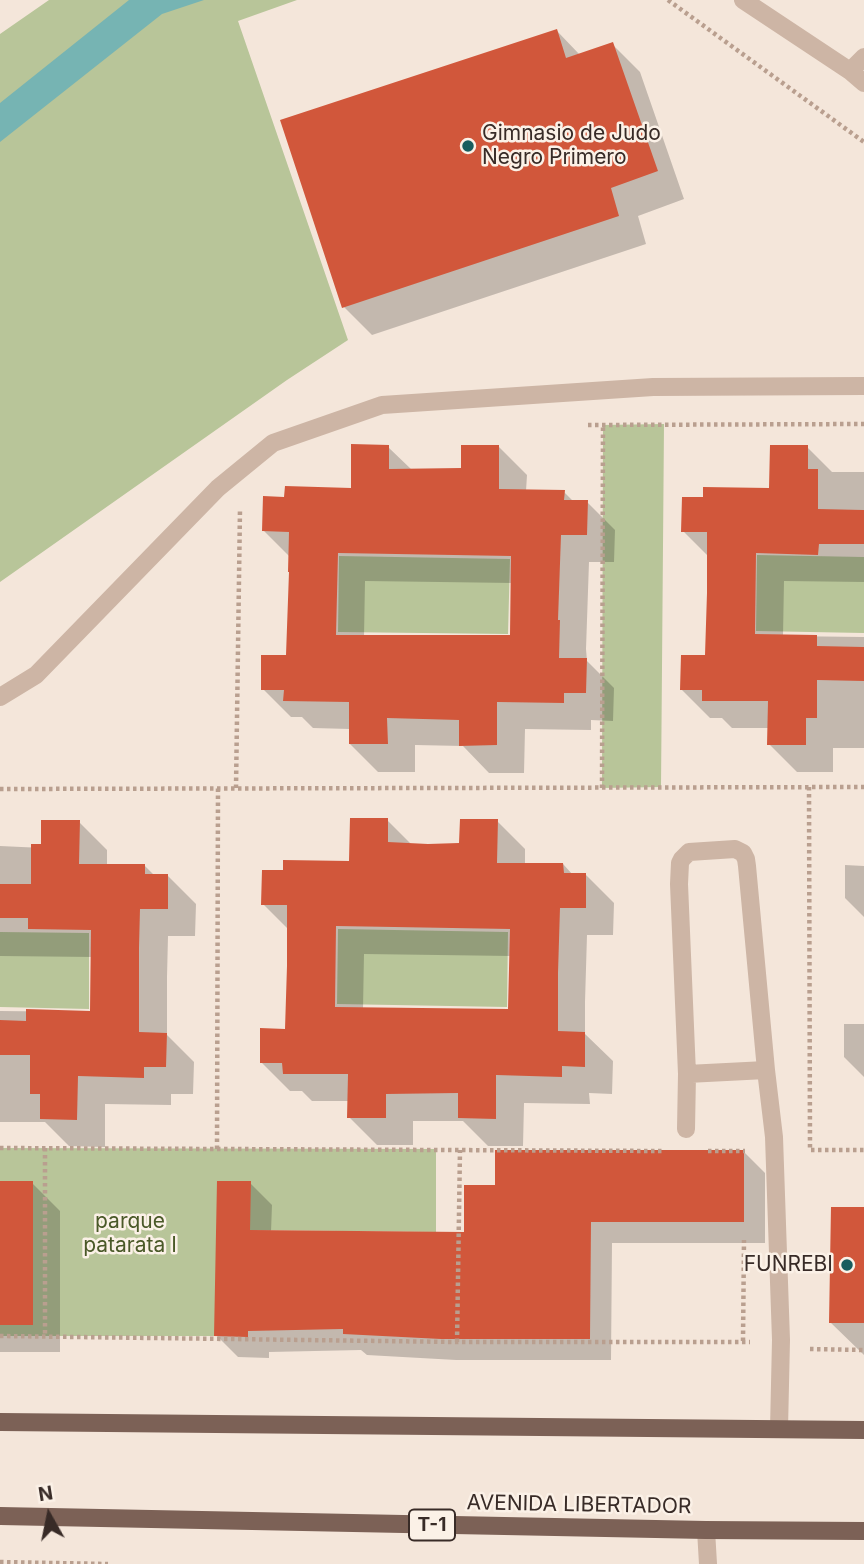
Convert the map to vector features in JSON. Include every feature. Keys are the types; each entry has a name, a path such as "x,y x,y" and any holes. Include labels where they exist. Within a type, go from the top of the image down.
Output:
{"main road":[{"path":"0,1422 864,1430"},
{"name":"AVENIDA LIBERTADOR","path":"0,1516 864,1531"}],"street":[{"path":"743,0 864,83"},
{"path":"850,71 864,57"},
{"path":"0,697 36,675 218,488 273,443 382,405 653,387 864,386"},
{"path":"686,1129 687,1074 678,884 680,863 689,852 739,850 746,859 774,1144 781,1340 779,1429"},
{"path":"687,1074 766,1070"},
{"path":"706,1530 708,1564"}],"path":[{"path":"668,0 864,142"},
{"path":"576,425 864,424"},
{"path":"601,788 603,425"},
{"path":"236,788 240,509"},
{"path":"808,787 810,1150 864,1150"},
{"path":"0,789 864,787"},
{"path":"217,1149 218,788"},
{"path":"702,1151 774,1144"},
{"path":"0,1148 674,1151"},
{"path":"45,1148 45,1336"},
{"path":"457,1342 460,1150"},
{"path":"744,1150 744,1164"},
{"path":"743,1341 744,1232"},
{"path":"0,1336 457,1342 781,1340"},
{"path":"807,1349 864,1350"},
{"path":"0,1562 108,1564"}],"green space":[{"path":"49,0 297,0 238,21 348,340 0,582 0,34"},
{"path":"664,424 661,787 602,788 603,425"},
{"path":"757,555 864,557 864,633 756,631"},
{"path":"339,556 510,559 508,634 338,632"},
{"path":"338,929 508,932 507,1007 337,1004"},
{"path":"0,932 89,933 89,1009 0,1007"},
{"name":"parque patarata I","path":"0,1148 436,1149 436,1232 250,1230 214,1336 0,1336"}],"water":[{"path":"129,0 204,0 162,14 0,142 0,103"}],"building":[{"name":"Gimnasio de Judo Negro Primero","path":"557,29 566,58 613,42 658,171 611,188 619,216 342,308 280,120"},
{"path":"351,444 389,445 389,469 461,468 461,445 499,445 499,489 565,490 564,500 588,500 587,535 561,535 558,620 559,658 587,658 586,693 564,693 564,703 497,702 497,745 459,746 459,720 387,718 388,744 349,744 349,702 283,701 284,690 261,690 261,655 286,655 289,572 289,532 262,531 263,496 284,497 285,486 351,488","holes":["338,553 511,556 510,635 336,635"]},
{"path":"770,445 808,445 808,469 818,469 818,509 864,510 864,544 819,544 818,555 756,553 755,634 817,635 817,646 864,647 864,681 817,680 817,718 806,718 806,745 767,745 768,701 702,701 702,690 680,690 681,655 705,655 707,593 707,532 681,532 682,497 703,497 703,487 769,488"},
{"path":"350,818 388,818 388,842 428,844 459,843 460,819 498,819 497,863 563,863 564,873 586,873 586,908 560,908 558,973 558,1031 585,1032 585,1067 562,1066 562,1077 496,1075 496,1119 458,1118 458,1093 386,1094 386,1118 347,1118 348,1074 283,1074 282,1063 260,1063 260,1028 285,1029 287,966 287,905 261,905 262,870 283,870 283,860 349,861","holes":["336,926 510,929 508,1009 335,1007"]},
{"path":"41,820 80,820 79,864 145,864 145,874 168,874 168,909 140,909 139,948 139,1032 167,1033 166,1067 144,1067 144,1078 78,1076 77,1120 40,1119 40,1094 30,1094 30,1055 0,1055 0,1020 26,1021 26,1009 90,1011 91,930 28,929 28,918 0,918 0,884 31,884 31,844 41,844"},
{"path":"495,1150 744,1150 744,1222 591,1222 590,1339 441,1339 343,1334 343,1329 248,1331 248,1337 214,1336 217,1181 251,1181 250,1230 464,1232 464,1185 495,1185"},
{"path":"0,1181 33,1181 33,1325 0,1325"},
{"name":"FUNREBI","path":"831,1207 864,1207 864,1323 829,1323"}],"place":[{"name":"Gimnasio de Judo Negro Primero","path":"468,146"},
{"name":"FUNREBI","path":"847,1265"}]}
